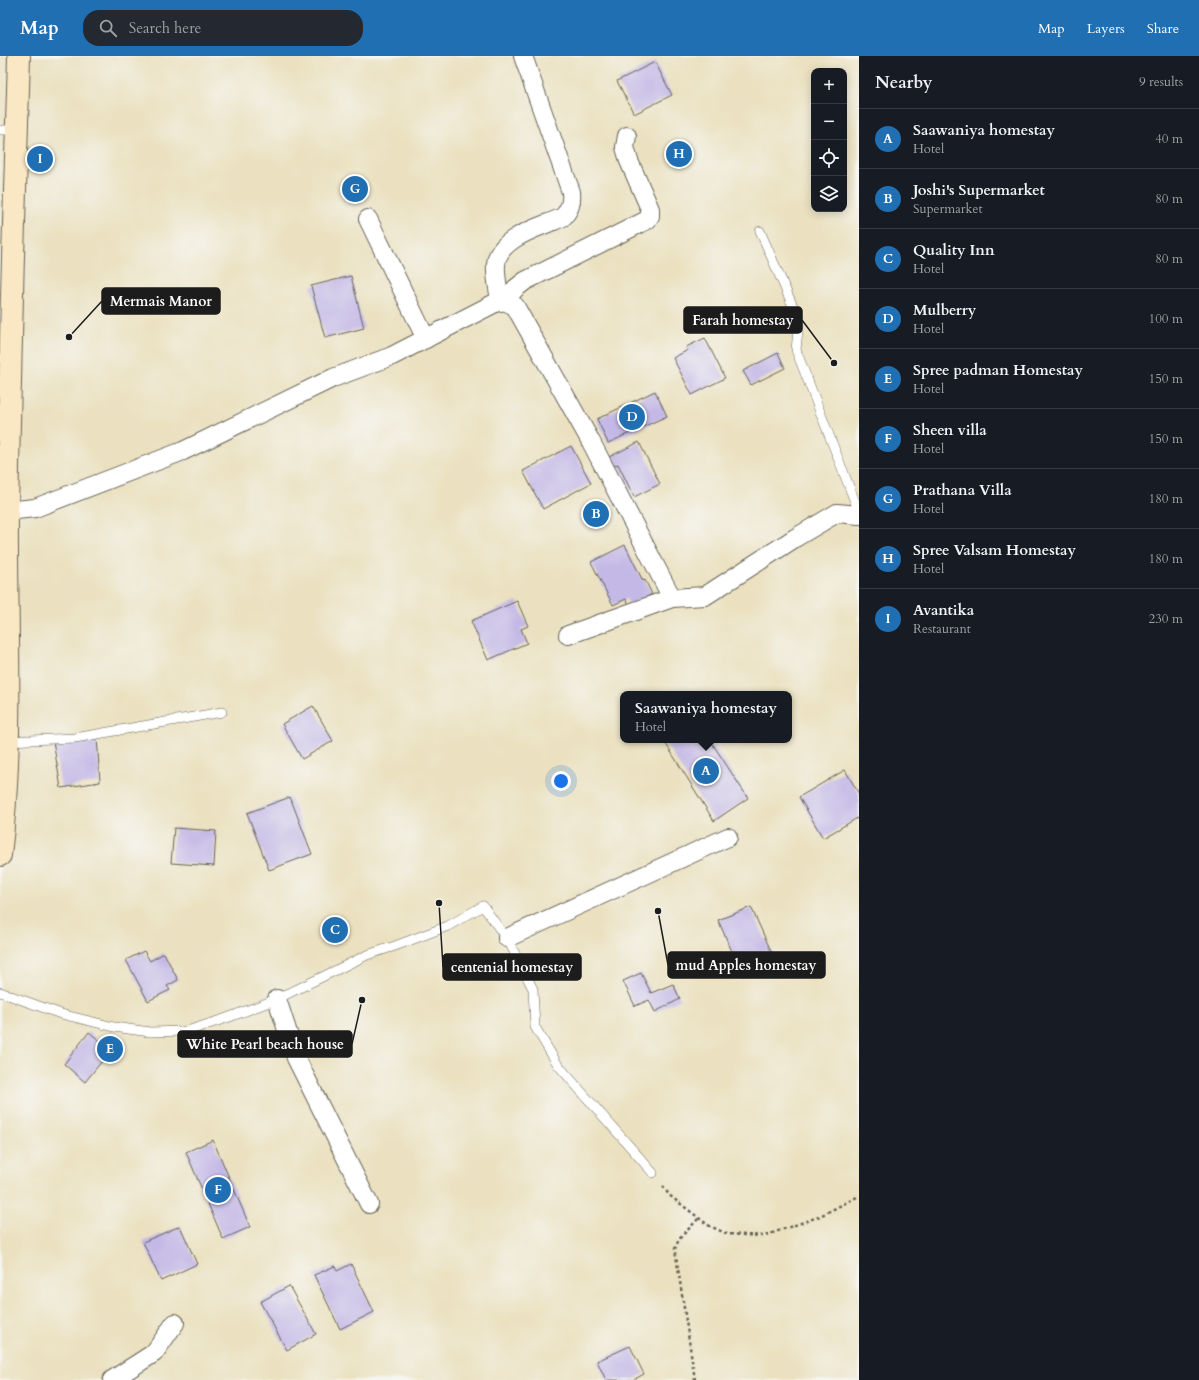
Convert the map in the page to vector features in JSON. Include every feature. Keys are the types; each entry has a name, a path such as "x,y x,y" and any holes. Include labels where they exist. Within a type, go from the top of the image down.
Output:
{"main road":[{"path":"0,855 5,815 9,704 4,610 7,511 8,130 19,56"}],"street":[{"path":"502,302 496,264 503,246 514,239 563,217 569,211 572,202 571,192 523,56"},
{"path":"502,302 516,288 526,281 647,220 650,216 650,209 628,161 626,147 628,136"},
{"path":"368,219 426,339"},
{"path":"7,511 35,508 183,451 333,378 392,356 497,302 502,302 515,306 519,312 590,440 672,598"},
{"path":"568,635 672,598 705,596 837,513 859,515"},
{"path":"507,938 728,837"},
{"path":"278,999 296,1058 368,1204"},
{"path":"112,1380 154,1353 175,1324"}],"lane":[{"path":"760,231 799,320 796,350 859,512"},
{"path":"7,741 75,738 222,712"},
{"path":"0,992 61,1014 114,1027 150,1032 187,1030 227,1018 278,999 367,955 448,926 483,906 507,938 533,989 535,1027 558,1065 653,1173"}],"path":[{"path":"653,1173 669,1195 708,1225 727,1234 764,1236 818,1217 859,1196"},
{"path":"695,1380 675,1249 679,1239 699,1218"}],"building":[{"path":"655,62 672,95 634,114 617,81"},
{"path":"351,276 364,328 325,338 311,286"},
{"path":"705,338 725,378 692,395 673,358 688,350 686,347"},
{"path":"778,353 785,368 751,385 743,371"},
{"path":"655,391 667,416 608,443 597,419"},
{"path":"639,442 660,484 634,497 618,464 614,466 609,457"},
{"path":"571,446 591,483 543,509 523,471"},
{"path":"625,545 643,581 645,580 652,594 630,606 626,599 613,605 591,562"},
{"path":"517,601 528,626 521,629 527,643 488,660 471,621"},
{"path":"313,706 333,741 302,759 282,724"},
{"path":"97,736 100,782 61,788 53,741"},
{"path":"712,743 748,798 714,821 666,744"},
{"path":"845,770 859,794 859,817 823,838 799,797"},
{"path":"290,797 312,854 269,870 247,813"},
{"path":"174,828 216,831 214,866 171,863"},
{"path":"751,907 776,962 743,976 718,920"},
{"path":"144,951 150,961 164,953 178,980 167,986 170,990 148,1001 126,960"},
{"path":"641,973 651,993 673,984 680,999 655,1012 649,1000 635,1006 623,981"},
{"path":"89,1032 111,1050 85,1082 64,1064"},
{"path":"213,1140 250,1227 223,1239 186,1152"},
{"path":"180,1226 197,1264 161,1281 143,1242"},
{"path":"351,1264 374,1312 340,1329 314,1275 335,1266 337,1271"},
{"path":"289,1286 316,1334 287,1350 260,1302"},
{"path":"630,1346 644,1374 633,1380 606,1380 597,1361"}],"place":[{"name":"Spree Valsam Homestay","path":"679,154"},
{"name":"Avantika","path":"40,159"},
{"name":"Prathana Villa","path":"355,189"},
{"name":"Mermais Manor","path":"69,337"},
{"name":"Farah homestay","path":"834,363"},
{"name":"Mulberry","path":"632,417"},
{"name":"Joshi's Supermarket","path":"596,514"},
{"name":"Saawaniya homestay","path":"706,771"},
{"name":"centenial homestay","path":"439,903"},
{"name":"mud Apples homestay","path":"658,911"},
{"name":"Quality Inn","path":"335,930"},
{"name":"White Pearl beach house","path":"362,1000"},
{"name":"Spree padman Homestay","path":"110,1049"},
{"name":"Sheen villa","path":"218,1190"}]}
